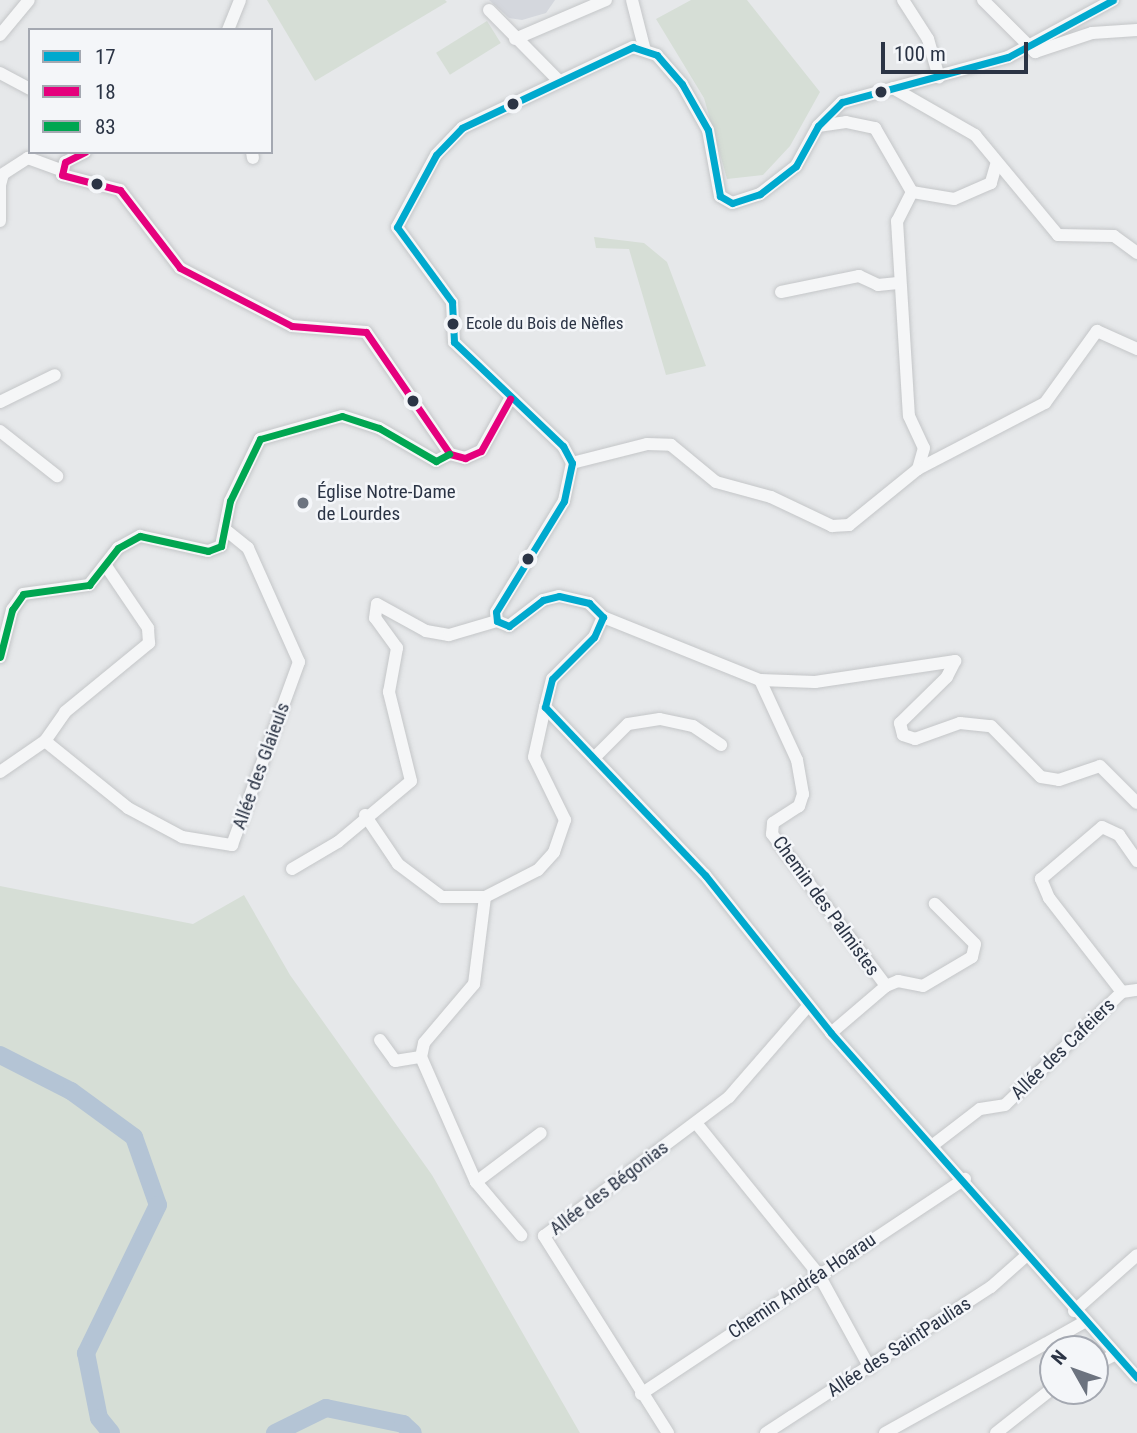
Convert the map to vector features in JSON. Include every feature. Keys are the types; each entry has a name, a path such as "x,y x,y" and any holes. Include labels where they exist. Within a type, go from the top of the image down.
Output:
{"street":[{"path":"0,35 29,0"},
{"path":"229,28 240,0"},
{"path":"515,39 606,0"},
{"path":"632,0 644,47 672,71 698,109 726,201 760,194 796,166 818,126 842,102 939,77 1025,48 1113,0"},
{"path":"903,0 928,39 939,77"},
{"path":"983,0 1025,48 1046,51 1092,33 1137,30"},
{"path":"489,10 558,80"},
{"path":"497,621 501,603 564,501 572,463 563,446 510,399 454,342 452,302 397,227 447,141 558,80 644,47"},
{"path":"0,73 28,88"},
{"path":"893,88 965,126 1058,235 1114,236 1137,253"},
{"path":"818,126 846,122 875,128 912,192"},
{"path":"60,169 82,154"},
{"path":"0,221 0,186 3,174 28,158 60,169 70,179 120,190 180,268 292,326 366,332 450,454"},
{"path":"912,192 954,198 991,183 996,164"},
{"path":"912,192 897,221 898,283 907,334 909,416 924,448 918,469"},
{"path":"781,292 859,276 878,285 898,283"},
{"path":"572,463 647,444 671,445 716,482 771,497 832,526 849,525 918,469 1045,403 1097,331 1137,349"},
{"path":"0,402 55,375"},
{"path":"0,657 8,619 23,594 39,588 76,590 106,566 118,548 140,536 208,551 221,546 228,532 230,501 260,439 342,416 379,428 436,461 450,454 466,458 481,451 510,399"},
{"path":"0,430 57,476"},
{"name":"Allée des Glaieuls","path":"45,741 128,808 182,837 232,845 299,662 248,548 228,532"},
{"path":"0,772 45,741 65,712 149,643 149,628 106,566"},
{"path":"292,869 338,842 365,815 411,781 389,692 397,648 373,611 386,606 426,631 449,635 497,621 509,626 543,600 559,596 589,603 603,617 760,680 815,682 955,661 947,677 900,723 903,735 915,739 960,723 991,726 1041,776 1059,780 1100,766 1137,803"},
{"path":"365,815 387,851 424,886 442,897 485,897 538,870 561,837 562,809 534,757 552,678 594,637 603,617"},
{"name":"Chemin des Palmistes","path":"760,680 797,760 803,794 799,806 774,823 772,834 886,986"},
{"path":"545,706 705,875 831,1033 965,1179 1083,1323 1136,1376"},
{"path":"594,758 628,724 660,719 693,726 721,745"},
{"name":"Allée des Cafeiers","path":"1122,992 1049,898 1041,879 1102,827 1119,835 1137,861"},
{"path":"485,897 474,984 424,1044 421,1057 476,1182 521,1235"},
{"name":"Chemin des Palmistes","path":"831,1033 886,986 898,981 923,986 972,957 975,944 935,904"},
{"name":"Allée des Cafeiers","path":"933,1145 980,1109 1014,1098 1122,992 1137,990"},
{"name":"Allée des Bégonias","path":"668,1433 544,1236 696,1123 738,1088 808,1006"},
{"path":"380,1040 395,1061 421,1057"},
{"path":"696,1123 818,1275 870,1368"},
{"path":"476,1182 541,1133"},
{"name":"Chemin Andréa Hoarau","path":"641,1394 965,1179"},
{"name":"Allée des SaintPaulias","path":"766,1433 991,1287 1027,1255"},
{"path":"1074,1311 1137,1255"},
{"path":"885,1433 1083,1323"},
{"path":"1109,1358 1114,1355"},
{"path":"996,1433 1039,1399"}],"shaded area":[{"path":"267,0 445,0 447,2 315,81"},
{"path":"489,0 555,0 546,13 522,20 509,18"},
{"path":"691,0 747,0 820,92 790,146 763,175 727,179 704,98 656,19"},
{"path":"487,21 501,43 450,75 436,53"},
{"path":"594,237 644,243 667,262 706,366 666,375 629,249 596,248"},
{"path":"0,886 193,924 244,895 290,975 432,1175 580,1433 0,1433"}],"waterway":[{"path":"0,1055 71,1091 134,1137 158,1205 86,1353 99,1418 111,1433"},
{"path":"275,1433 326,1408 403,1424 413,1433"}],"transit line":[{"name":"17","path":"1113,0 1008,57 842,102 818,126 796,166 760,194 732,203 720,196 708,130 682,84 657,55 633,47 462,128 436,155 397,227 452,302 454,342 563,446 572,463 564,501 496,612 497,621 509,626 543,600 559,596 589,603 603,617 594,637 552,679 545,707 705,875 831,1033 1137,1378"},
{"name":"18","path":"81,154 65,162 62,175 120,190 180,268 292,326 366,332 450,454 465,458 481,451 510,399"},
{"name":"83","path":"0,657 12,610 23,594 89,585 118,548 140,536 208,551 221,546 230,501 260,439 342,416 379,428 436,461 449,454"}],"place":[{"name":"Ecole du Bois de Nèfles","path":"453,324"},
{"name":"Église Notre-Dame de Lourdes","path":"303,503"}]}
